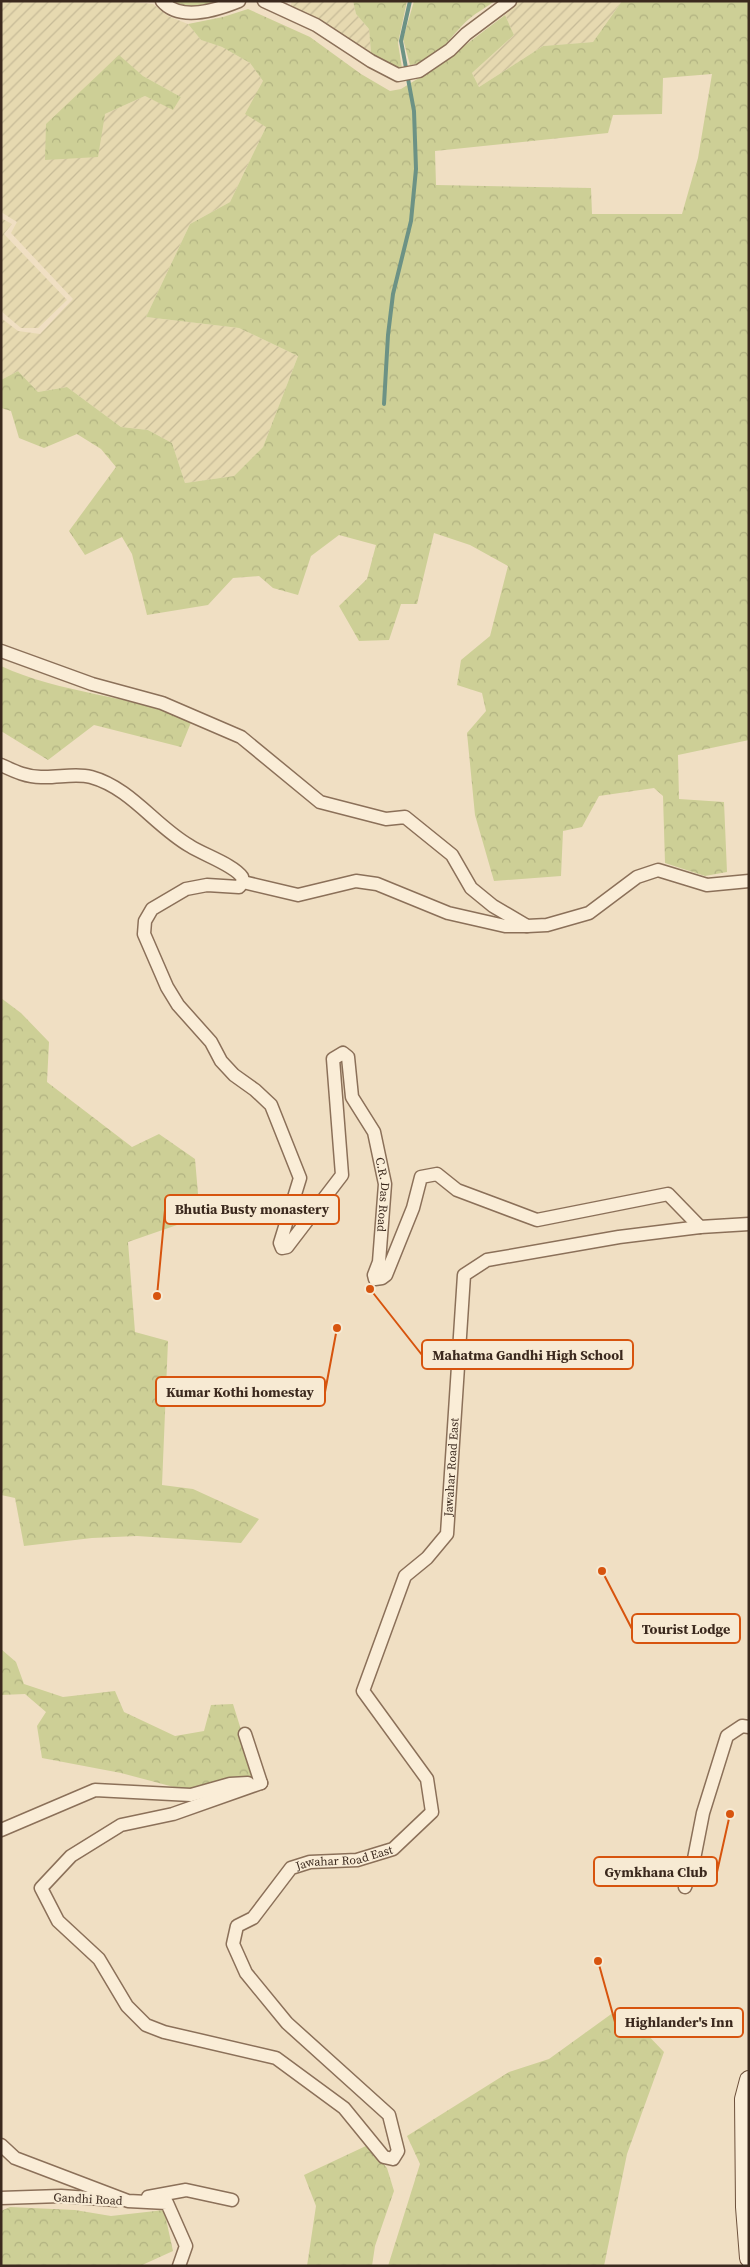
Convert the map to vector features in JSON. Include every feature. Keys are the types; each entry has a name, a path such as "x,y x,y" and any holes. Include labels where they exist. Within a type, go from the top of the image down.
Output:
{"main road":[{"path":"749,2080 744,2099 745,2207 749,2258"}],"street":[{"path":"162,1 168,7 182,13 225,7 238,1"},
{"path":"264,1 316,26 371,61 398,75 419,71 450,50 466,34 510,1"},
{"path":"1,651 92,684 162,704 241,737 320,802 386,818 406,817 452,854 471,888 492,906 527,926"},
{"path":"1,765 22,774 40,777 88,776 106,781 129,797 187,845 238,871 242,882 298,895 356,881 385,886 448,913 505,926 527,926 547,925 589,913 637,877 658,870 707,885 749,881"},
{"name":"C.R. Das Road","path":"242,882 239,887 207,885 186,889 152,909 145,921 144,934 167,987 178,1005 210,1042 221,1060 234,1075 255,1090 271,1105 300,1178 280,1243 282,1248 286,1248 342,1175 333,1059 343,1053 348,1057 352,1097 374,1132 385,1184 379,1262 374,1275 375,1279 386,1275 412,1208 421,1177 438,1174 457,1190 537,1220 668,1194 700,1227"},
{"path":"700,1227 749,1224"},
{"name":"Jawahar Road East","path":"261,1783 173,1814 121,1824 71,1856 40,1888 58,1921 99,1959 127,2006 146,2025 164,2032 276,2058 344,2108 384,2156 393,2159 398,2151 389,2115 287,2023 246,1973 233,1944 237,1926 253,1918 291,1868 310,1862 357,1860 393,1849 432,1812 427,1779 362,1691 405,1576 427,1558 447,1534 464,1275 487,1260 619,1237 700,1227"},
{"path":"685,1887 693,1864 703,1813 727,1736 742,1726 749,1727"},
{"path":"1,1830 95,1790 190,1795 230,1784 261,1783 245,1734"},
{"path":"1,2145 15,2158 128,2201 167,2203 186,2246 179,2266"},
{"name":"Gandhi Road","path":"1,2198 61,2196 128,2201 186,2190 232,2200"}],"shaded area":[{"path":"1,1 126,1 153,4 168,16 188,24 201,40 222,47 250,63 263,81 266,127 230,202 190,224 146,317 239,328 298,356 263,447 234,476 185,483 172,443 148,430 121,427 67,387 38,392 18,371 1,380 1,318 18,331 40,334 73,299 11,233 17,222 1,212","holes":["119,56 143,76 181,97 173,109 145,96 105,114"]},
{"path":"292,1 353,1 356,14 369,29 371,53 289,10"},
{"path":"517,1 622,1 593,42 543,46 479,87 472,73 514,35 505,15"},
{"path":"1,218 12,224 4,234 67,300 38,328 21,328 1,311"}],"green space":[{"path":"169,1 219,1 191,9"},
{"path":"353,1 407,1 398,43 402,68 394,69 371,53 369,29 356,14"},
{"path":"414,1 495,1 469,19 436,54 420,63 410,65 403,39"},
{"path":"622,1 749,1 749,740 678,755 679,799 724,802 727,872 705,876 665,863 663,796 654,788 599,796 582,827 563,831 561,876 494,881 475,815 467,733 486,711 482,693 457,685 461,660 490,636 508,566 470,545 434,533 417,604 401,604 389,640 359,641 339,606 367,579 376,545 339,535 311,556 298,595 273,588 259,576 233,578 208,605 147,615 132,554 122,537 85,555 69,531 116,467 101,449 77,434 44,448 19,438 11,411 1,408 1,380 18,371 38,392 67,387 121,427 148,430 172,443 185,483 234,476 263,447 298,356 239,328 146,317 190,224 230,202 266,127 245,114 263,81 250,63 222,47 201,40 188,24 223,17 248,9 310,37 361,74 390,91 401,89 435,68 505,15 514,35 472,73 479,87 543,46 593,42","holes":["712,74 698,158 682,214 592,214 591,188 436,185 435,151 608,133 613,115 662,114 663,78"]},
{"path":"119,55 143,76 181,97 173,110 145,96 105,114 98,157 45,160 46,124"},
{"path":"1,666 47,683 144,705 192,720 181,747 94,725 48,760 1,731"},
{"path":"1,998 21,1013 49,1042 47,1082 132,1147 159,1134 195,1159 200,1217 128,1242 135,1332 168,1341 162,1485 193,1489 259,1519 241,1543 137,1536 92,1538 24,1546 15,1498 1,1495"},
{"path":"1,1649 16,1662 24,1684 63,1697 115,1691 124,1712 175,1736 204,1731 211,1705 233,1704 256,1778 227,1780 189,1791 121,1773 42,1758 37,1726 46,1712 25,1694 1,1695"},
{"path":"621,2007 664,2052 627,2154 604,2266 388,2266 420,2164 407,2136 509,2072 549,2059"},
{"path":"368,2145 387,2168 394,2191 375,2246 372,2266 307,2266 316,2206 304,2175"},
{"path":"10,2207 75,2210 111,2216 164,2210 173,2251 140,2266 1,2266 1,2211"}],"waterway":[{"path":"384,404 388,335 393,294 411,221 416,169 414,111 401,41 410,1"}],"place":[{"name":"Mahatma Gandhi High School","path":"370,1289"},
{"name":"Bhutia Busty monastery","path":"157,1296"},
{"name":"Kumar Kothi homestay","path":"337,1328"},
{"name":"Tourist Lodge","path":"602,1571"},
{"name":"Gymkhana Club","path":"730,1814"},
{"name":"Highlander's Inn","path":"598,1961"}]}
